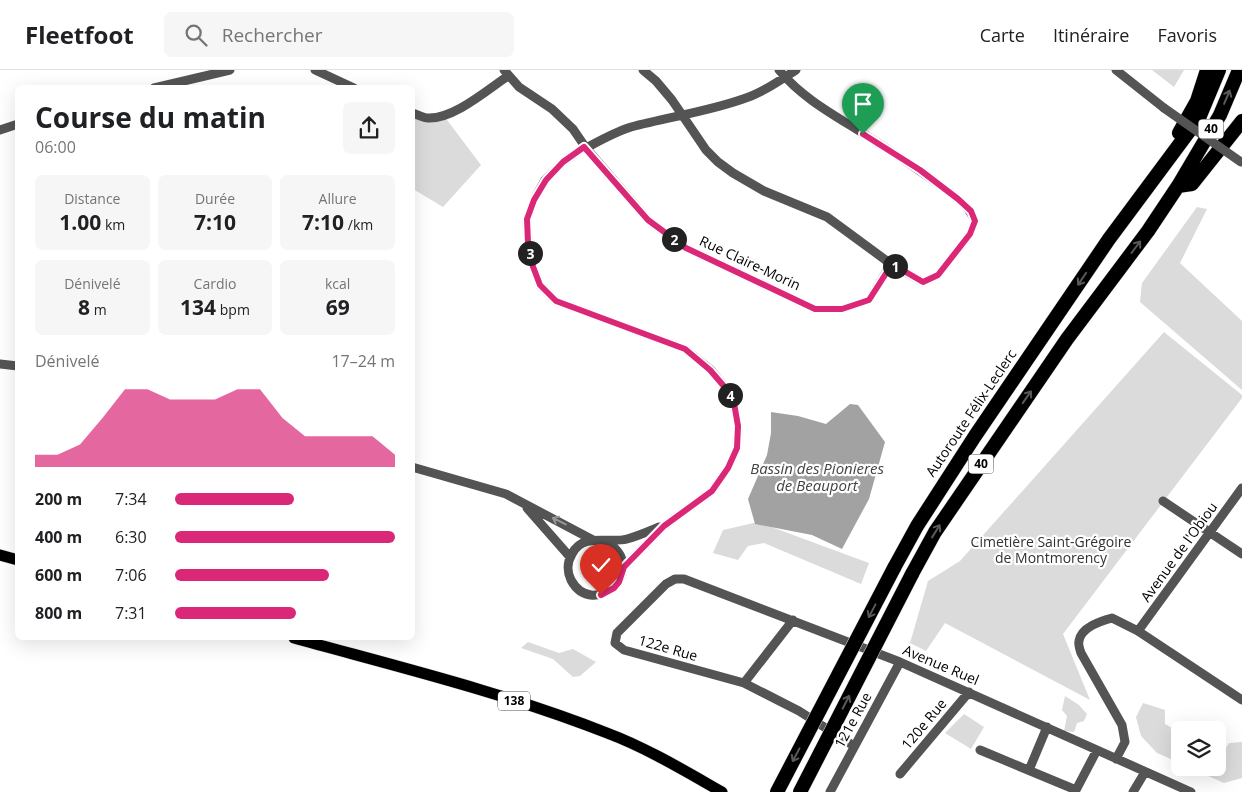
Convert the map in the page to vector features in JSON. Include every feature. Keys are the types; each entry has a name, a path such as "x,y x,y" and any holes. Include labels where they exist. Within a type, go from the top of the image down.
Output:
{"highway":[{"path":"1157,174 1196,101 1207,70"},
{"name":"Autoroute Félix-Leclerc","path":"777,792 917,526 975,436 1109,239 1199,118 1219,70"},
{"name":"40","path":"800,792 912,574 940,524 1067,339 1148,231 1178,186 1220,115 1239,70"},
{"path":"1178,186 1192,184 1242,121"}],"main road":[{"path":"0,555 15,559"},
{"name":"138","path":"301,640 453,682 578,722 638,746 722,792"}],"street":[{"path":"167,85 230,70"},
{"path":"314,70 347,85"},
{"path":"643,70 656,81 706,150 733,173 764,190 827,217 892,264 923,282 938,275 970,234 975,221 971,211 920,170 821,107 782,74"},
{"path":"593,540 579,545 570,556 568,564 570,578 580,590 593,595 601,595 614,588 619,582 624,567 664,526 712,491 728,468 737,448 738,426 734,403 728,391 710,370 685,349 556,301 540,285 532,264 528,243 527,219 534,200 546,180 563,162 584,147 586,148 632,127 683,116 744,99 765,89 782,74 796,70"},
{"path":"1116,70 1164,108 1242,162"},
{"path":"415,114 426,118 444,116 474,99 506,73"},
{"name":"Rue Claire-Morin","path":"506,73 519,87 552,109 573,129 586,148 648,220 686,248 815,309 842,309 869,300 892,264"},
{"path":"0,130 15,125"},
{"path":"0,364 15,366"},
{"path":"415,468 506,494 593,540 626,540 664,526"},
{"name":"Avenue de l'Obiou","path":"1138,631 1242,488"},
{"path":"1163,501 1242,554"},
{"path":"524,504 570,556"},
{"path":"605,541 614,546 620,554 624,567"},
{"name":"Avenue Ruel","path":"675,579 684,579 900,662 1191,792"},
{"name":"122e Rue","path":"675,579 666,584 617,633 615,643 624,650 744,683 799,711 854,746"},
{"path":"1116,759 1125,742 1122,725 1081,653 1079,641 1084,631 1099,622 1112,618 1129,626 1242,700"},
{"path":"744,683 793,620"},
{"name":"121e Rue","path":"830,792 900,662"},
{"name":"120e Rue","path":"900,774 969,692"},
{"path":"1029,770 1047,727"},
{"path":"980,750 1076,790 1097,750"},
{"path":"1134,792 1145,772"}],"green space":[{"path":"1152,70 1184,70 1174,87"},
{"path":"415,113 444,116 481,165 443,207 415,190"},
{"path":"1197,207 1207,209 1180,263 1242,321 1242,390 1140,302 1142,283"},
{"name":"Cimetière Saint-Grégoire de Montmorency","path":"1164,332 1242,395 1242,398 1063,634 1090,700 945,623 926,651 910,643 928,581 960,561"},
{"path":"758,522 869,563 861,584 764,543 748,546 738,560 713,553 723,530"},
{"path":"528,642 559,653 573,649 596,662 580,676 573,677 553,659 521,648"},
{"path":"1065,696 1079,705 1087,714 1084,721 1077,723 1074,732 1064,731 1067,716 1062,710"},
{"path":"1143,703 1165,710 1165,724 1171,727 1171,759 1157,753 1141,736 1136,717"},
{"path":"964,714 984,727 971,749 945,733"},
{"path":"1242,742 1242,778 1224,783 1208,776 1226,776 1226,748 1229,743"}],"water":[{"name":"Bassin des Pionieres de Beauport","path":"850,404 858,405 885,442 869,499 842,549 812,535 755,524 748,499 767,455 771,433 771,412 798,416 826,424"}],"route":[{"path":"601,595 614,588 630,559 664,526 712,491 728,468 737,448 738,426 734,403 728,391 710,370 685,349 556,301 540,285 532,264 528,243 527,219 534,200 546,180 563,162 584,147 648,220 686,248 815,309 842,309 869,300 892,264 923,282 938,275 970,234 975,221 971,211 958,199 920,170 863,134"}]}
